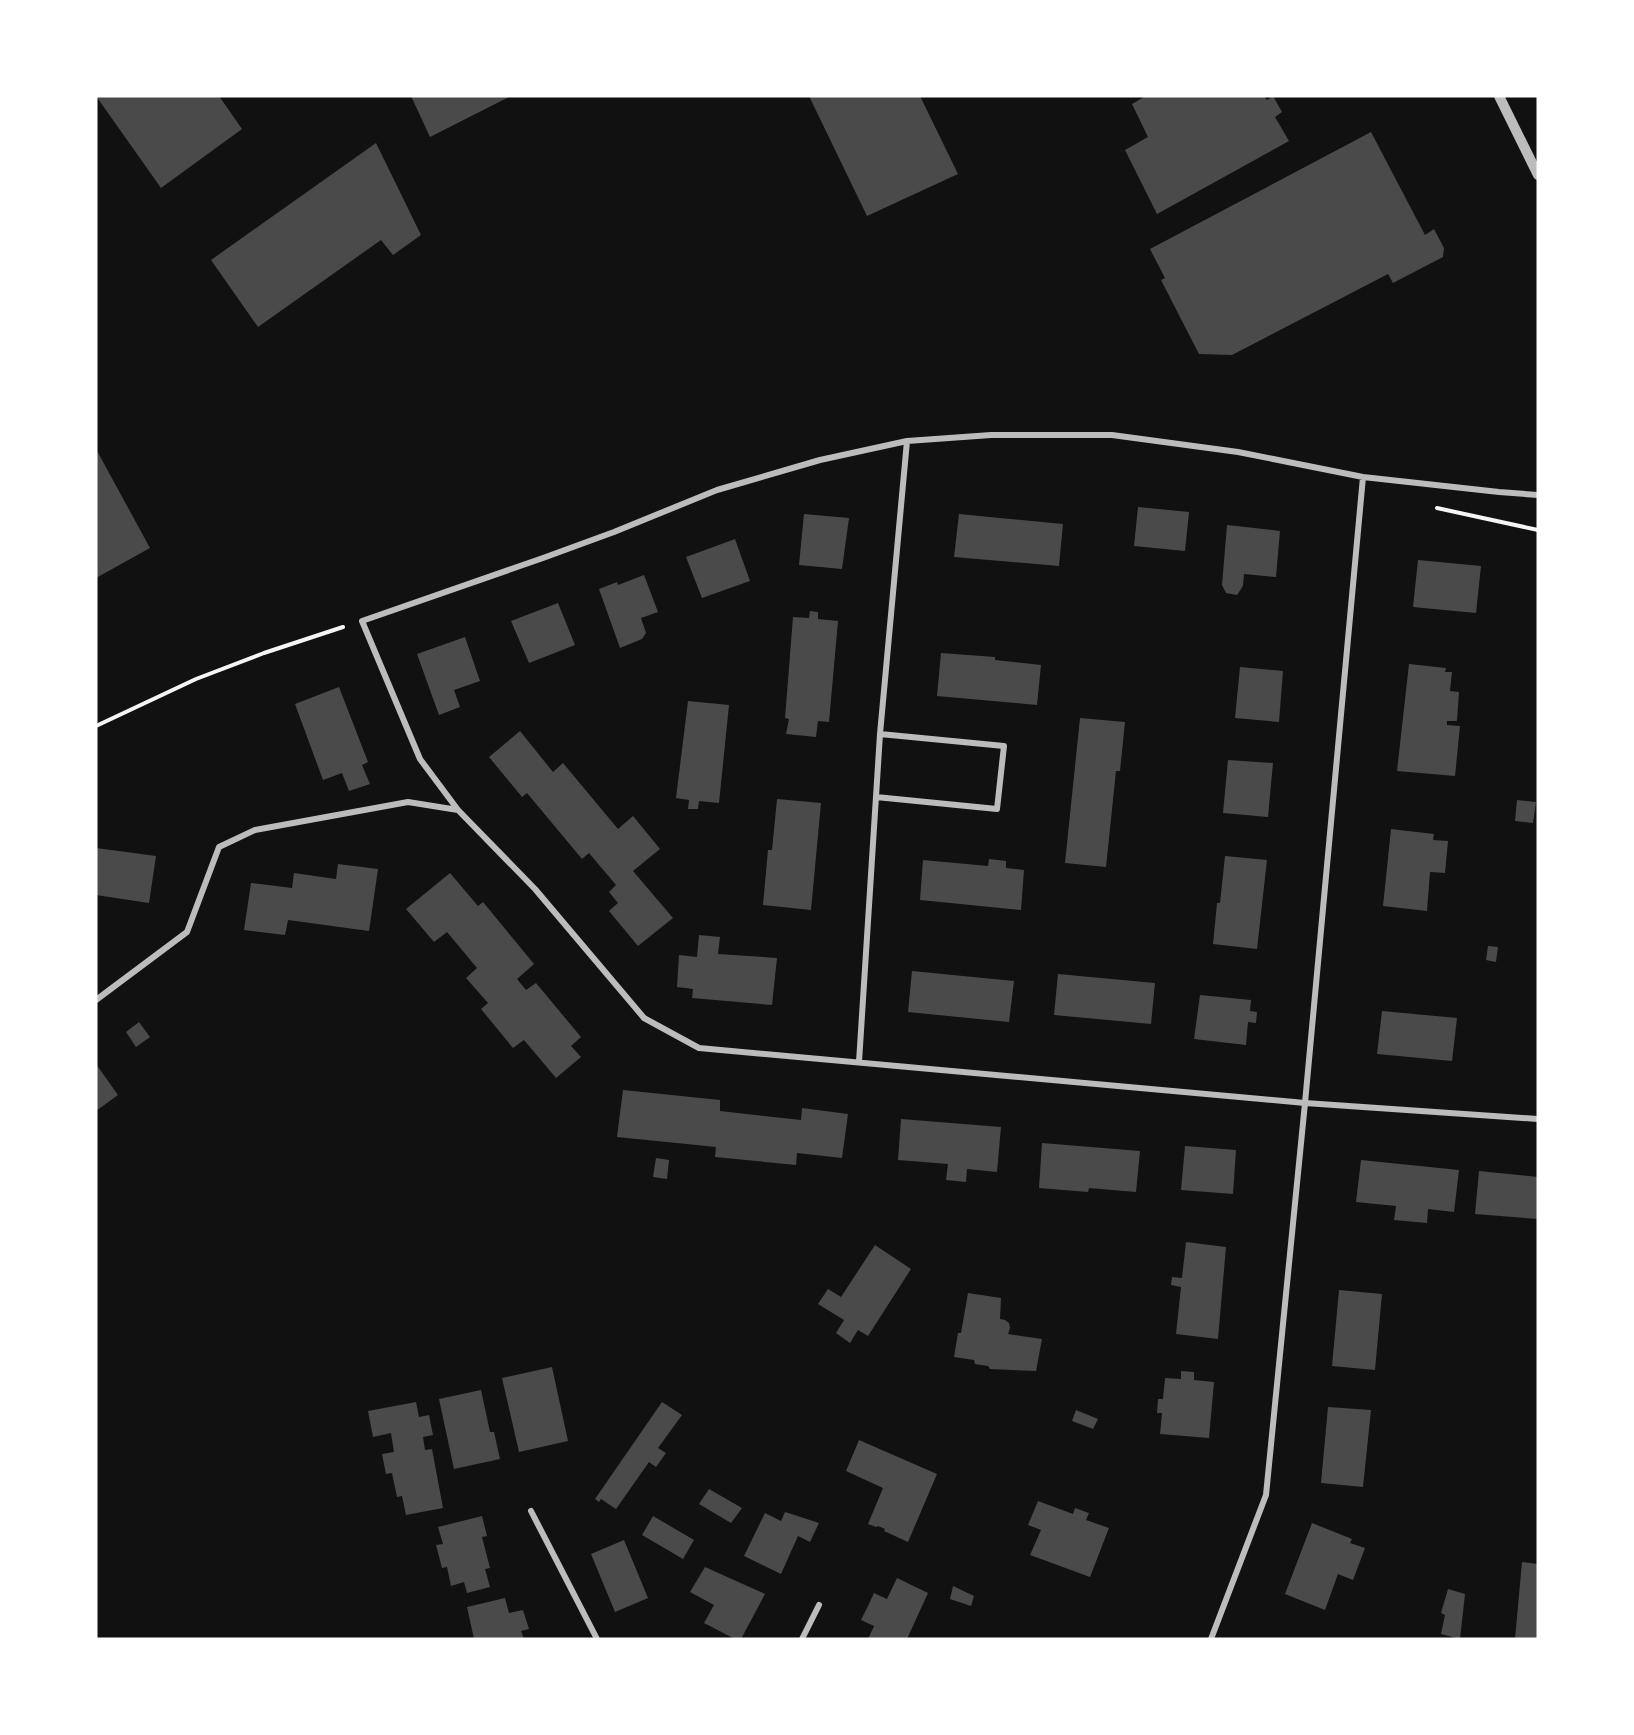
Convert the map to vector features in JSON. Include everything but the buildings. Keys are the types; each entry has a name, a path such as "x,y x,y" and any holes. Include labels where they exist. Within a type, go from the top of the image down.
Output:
{"street":[{"path":"1499,96 1538,175"},
{"path":"1538,495 1363,477 1238,452 1112,435 991,435 907,441 820,460 717,490 614,532 362,621 420,759 458,810 535,890 644,1018 699,1048 1305,1103 1538,1119"},
{"path":"859,1062 880,734 907,441"},
{"path":"1211,1639 1266,1495 1363,477"},
{"path":"876,797 997,809 1004,746 880,734"},
{"path":"96,1000 187,932 219,847 255,830 408,802 458,810"},
{"path":"96,992 104,993"},
{"path":"531,1512 597,1639"},
{"path":"802,1639 819,1605"}],"path":[{"path":"1417,483 1424,505 1538,530"},
{"path":"96,726 196,679 264,653 362,621"}]}
